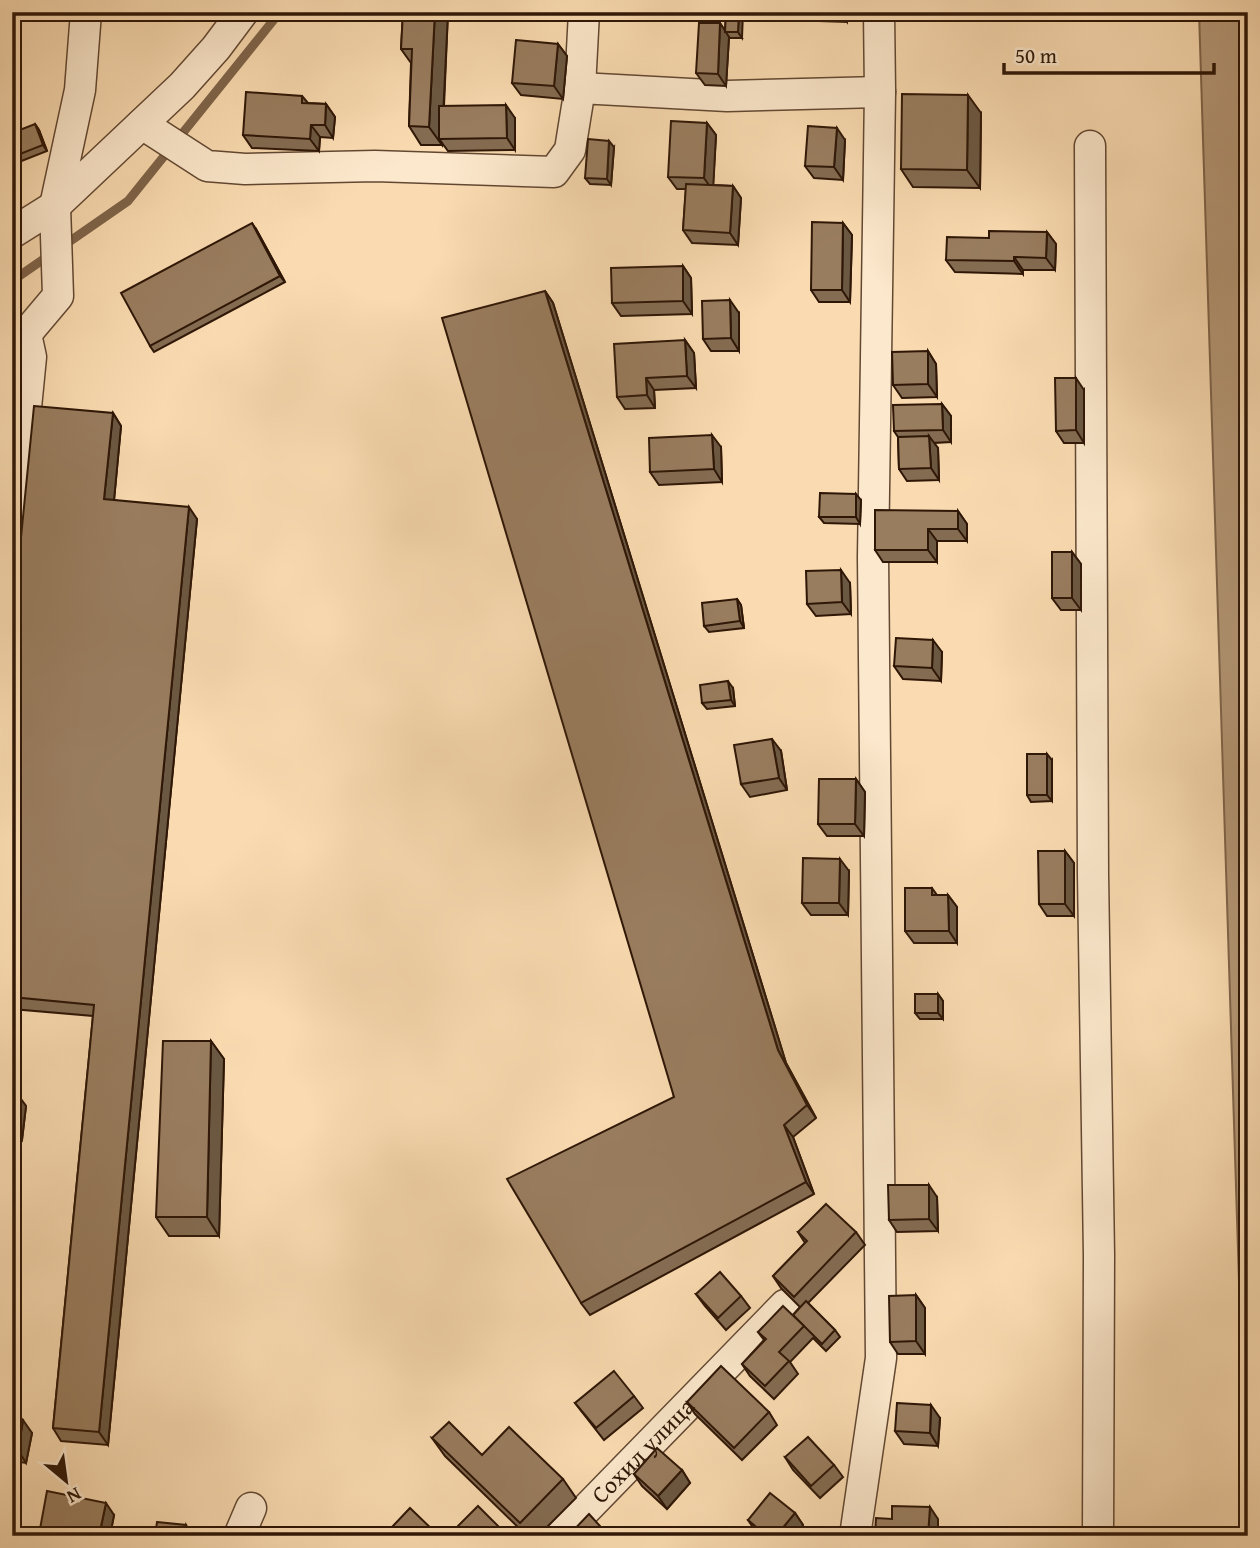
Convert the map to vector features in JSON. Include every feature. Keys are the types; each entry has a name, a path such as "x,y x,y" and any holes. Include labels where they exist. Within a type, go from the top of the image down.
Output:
{"street":[{"path":"12,549 31,357 19,337 58,296 55,206 80,90 86,12"},
{"path":"12,233 55,206 142,124 191,76 243,12"},
{"path":"142,124 207,166 245,169 375,166 554,172 570,150 580,88 584,12"},
{"path":"855,1536 881,1358 873,571 879,12"},
{"path":"580,88 727,96 880,92"},
{"path":"1090,146 1093,874 1099,1256 1098,1536"},
{"name":"Сохил улица","path":"560,1536 785,1305"},
{"path":"239,1536 251,1508"}],"shaded area":[{"path":"1199,12 1248,12 1248,1536 1247,1536"}],"building":[{"path":"403,12 435,12 429,127 409,126 412,49 401,49"},
{"path":"726,12 739,12 738,32 725,32"},
{"path":"815,12 843,12 842,16 815,15"},
{"path":"699,23 720,23 718,74 696,73"},
{"path":"516,40 558,44 554,86 512,83"},
{"path":"246,92 302,96 302,103 326,104 325,125 311,125 310,139 243,135"},
{"path":"902,94 968,95 967,170 901,169"},
{"path":"506,105 507,138 439,139 439,106"},
{"path":"671,121 707,123 704,178 668,177"},
{"path":"35,124 43,145 15,156 12,133"},
{"path":"808,126 837,128 834,167 805,166"},
{"path":"588,139 609,141 607,179 585,178"},
{"path":"686,184 733,186 730,233 683,230"},
{"path":"812,222 843,223 842,290 811,290"},
{"path":"252,223 280,276 150,346 121,293"},
{"path":"989,231 1047,232 1046,258 1014,257 1014,261 946,260 947,237 989,238"},
{"path":"683,266 683,301 612,303 611,268"},
{"path":"545,291 778,1050 807,1105 784,1125 806,1182 581,1303 507,1179 674,1097 442,318"},
{"path":"730,300 731,338 703,339 702,301"},
{"path":"685,340 687,376 646,378 647,395 617,397 614,344"},
{"path":"928,351 928,384 893,385 892,352"},
{"path":"1055,378 1076,378 1076,430 1056,431"},
{"path":"942,404 943,430 894,431 893,405"},
{"path":"34,406 113,413 104,499 189,507 99,1432 53,1428 94,1005 12,997 12,628"},
{"path":"712,435 714,469 650,472 649,438"},
{"path":"929,436 931,468 899,469 898,437"},
{"path":"820,493 856,494 856,517 819,517"},
{"path":"875,510 958,511 958,529 928,529 928,550 875,550"},
{"path":"1052,552 1072,552 1072,598 1052,598"},
{"path":"841,570 842,602 807,604 806,571"},
{"path":"737,599 740,621 704,626 702,603"},
{"path":"896,638 933,640 932,668 894,666"},
{"path":"728,681 731,700 702,703 700,685"},
{"path":"772,739 779,778 741,784 734,745"},
{"path":"1027,754 1047,754 1047,795 1027,795"},
{"path":"819,779 856,779 855,824 818,824"},
{"path":"1038,851 1065,851 1065,904 1039,904"},
{"path":"803,858 840,859 839,903 802,903"},
{"path":"905,888 932,888 932,895 948,895 949,931 905,931"},
{"path":"915,994 938,994 938,1013 915,1013"},
{"path":"163,1041 211,1041 207,1217 156,1217"},
{"path":"12,1093 17,1094 13,1128 12,1128"},
{"path":"888,1185 929,1185 929,1219 889,1220"},
{"path":"826,1204 856,1232 794,1297 773,1276 807,1241 798,1232"},
{"path":"720,1272 741,1296 718,1318 696,1294"},
{"path":"916,1295 916,1341 890,1342 889,1296"},
{"path":"806,1301 835,1330 822,1344 793,1315"},
{"path":"783,1306 804,1326 779,1352 789,1361 765,1386 742,1364 766,1339 758,1332"},
{"path":"721,1366 769,1412 734,1448 687,1402"},
{"path":"614,1371 634,1396 596,1428 575,1403"},
{"path":"897,1403 931,1405 930,1433 895,1431"},
{"path":"12,1419 23,1420 18,1450 12,1449"},
{"path":"449,1422 482,1455 509,1427 563,1479 520,1523 432,1438"},
{"path":"808,1437 834,1465 811,1486 785,1457"},
{"path":"657,1448 682,1470 658,1496 634,1474"},
{"path":"47,1491 106,1503 99,1536 77,1536 40,1529"},
{"path":"770,1493 795,1513 776,1536 767,1536 748,1520"},
{"path":"478,1506 502,1530 496,1536 461,1536 455,1529"},
{"path":"892,1506 930,1507 928,1536 875,1536 876,1518 892,1519"},
{"path":"410,1508 439,1536 402,1536 392,1527"},
{"path":"589,1514 609,1536 568,1536"},
{"path":"157,1522 186,1525 184,1536 155,1536"}],"waterway":[{"path":"63,246 128,201 280,12"},
{"path":"12,281 51,254"}]}
